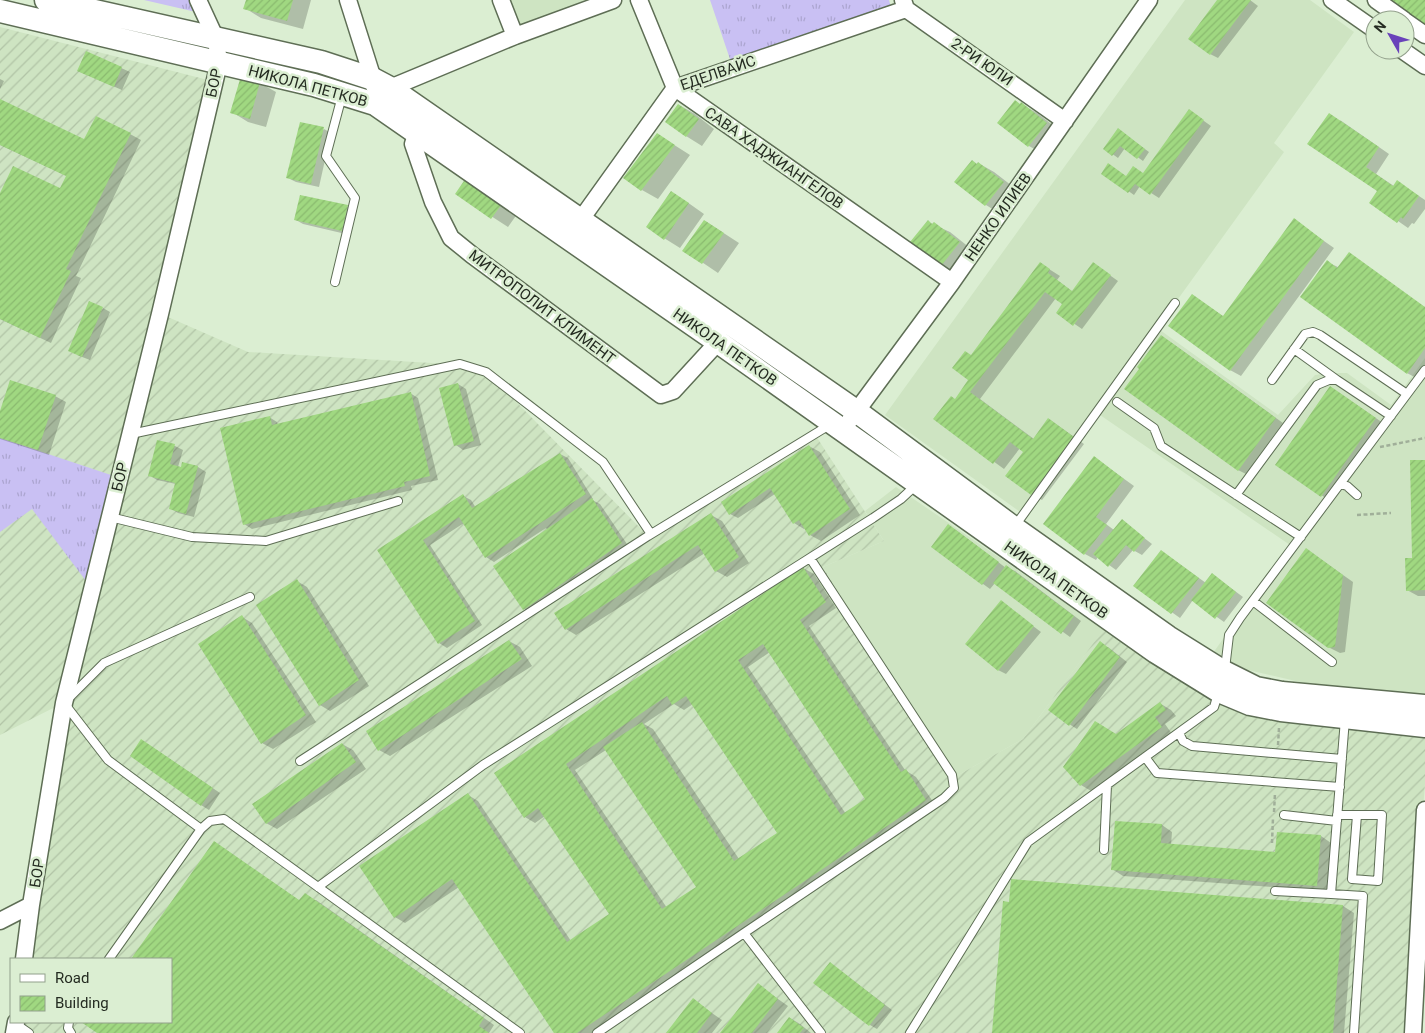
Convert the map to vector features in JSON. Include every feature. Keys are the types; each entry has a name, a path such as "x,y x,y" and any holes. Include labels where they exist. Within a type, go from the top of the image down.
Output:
{"main road":[{"name":"НИКОЛА ПЕТКОВ","path":"46,0 320,62 379,90 575,228 718,342 1156,652 1222,681 1256,688 1282,693 1425,706"},
{"name":"НИКОЛА ПЕТКОВ","path":"0,11 314,85 342,94 379,90"},
{"name":"НИКОЛА ПЕТКОВ","path":"379,90 417,132 575,228 856,411 1014,528 1168,637 1250,704 1281,710 1425,726"}],"street":[{"name":"БОР","path":"24,958 64,703 160,314 219,63 216,39 198,0"},
{"path":"348,0 379,90 515,36 613,0"},
{"path":"501,0 515,36"},
{"path":"639,0 675,88"},
{"name":"НЕНКО ИЛИЕВ","path":"837,427 856,411 952,282 1149,0"},
{"path":"1332,0 1365,23"},
{"path":"1376,0 1390,10"},
{"name":"ЕДЕЛВАЙС","path":"575,228 675,88 905,4"},
{"name":"2-РИ ЮЛИ","path":"905,4 1065,121"},
{"path":"1415,28 1425,36"},
{"name":"САВА ХАДЖИАНГЕЛОВ","path":"675,88 952,282"},
{"name":"МИТРОПОЛИТ КЛИМЕНТ","path":"417,132 413,144 434,202 451,238 661,395 673,391 718,342"},
{"path":"1413,1033 1420,1002 1425,810"},
{"path":"0,921 32,905"}],"lane":[{"path":"335,282 355,198 326,156 342,94"},
{"path":"1014,528 1175,303"},
{"path":"1272,380 1305,334 1313,332 1407,394"},
{"path":"1294,349 1391,416"},
{"path":"129,434 460,364 486,372 603,462 651,534"},
{"path":"910,1033 1028,842 1214,708 1222,681 1229,635 1425,370"},
{"path":"1236,495 1317,385 1329,380 1337,380"},
{"path":"1118,402 1154,428 1160,446 1300,537"},
{"path":"300,761 651,534 837,427"},
{"path":"318,887 484,765 887,509 901,499 917,483"},
{"path":"1340,484 1347,486 1357,495"},
{"path":"110,517 192,537 266,541 398,501"},
{"path":"597,1033 936,803 954,788 952,775 810,558"},
{"path":"201,829 108,760 64,703 104,663 250,597"},
{"path":"1253,601 1332,662"},
{"path":"1331,894 1345,717"},
{"path":"1179,733 1184,741 1192,746 1342,759"},
{"path":"1145,757 1151,767 1157,772 1340,787"},
{"path":"1104,850 1107,785"},
{"path":"1284,815 1337,818 1357,815 1382,815 1378,881 1352,879 1357,815"},
{"path":"110,958 201,829 210,821 224,819 520,1033"},
{"path":"1275,891 1363,896 1354,1033"},
{"path":"744,933 820,1033"}],"path":[{"path":"1365,451 1425,438"},
{"path":"1357,515 1391,513"}],"shaded area":[{"path":"508,0 595,0 518,29"},
{"path":"1185,0 1310,0 1354,32 1274,143 1284,152 1023,514 885,415"},
{"path":"0,27 208,80 161,314 248,352 481,366 648,536 814,433 884,541 823,567 951,779 1023,739 1111,619 1156,652 1425,726 1425,784 1405,1033 28,1033 17,1023 172,1023 172,958 26,958 63,703 0,735"},
{"path":"1160,330 1278,415 1315,375 1331,373 1347,373 1391,405 1425,358 1425,698 1300,682 1248,670 1213,653 1290,545 1100,415"},
{"path":"896,487 1104,629 1023,739 951,779 823,567 884,541 865,511"}],"green space":[{"path":"144,0 191,0 196,12"},
{"path":"710,0 889,0 892,11 732,65"},
{"path":"0,438 120,478 92,589 32,509 0,532"}],"building":[{"path":"246,0 293,0 287,21 243,9"},
{"path":"1217,0 1251,0 1210,55 1188,39"},
{"path":"1390,0 1425,0 1425,25 1415,18 1415,10 1404,10"},
{"path":"86,51 122,67 114,87 77,71"},
{"path":"241,76 260,82 250,119 230,113"},
{"path":"0,99 84,139 96,116 131,133 66,269 71,271 40,338 0,319 0,193 13,166 60,188 66,176 0,145"},
{"path":"1015,100 1020,104 1021,102 1047,123 1028,147 997,123"},
{"path":"678,104 699,119 686,137 665,122"},
{"path":"1189,109 1204,120 1150,195 1135,184 1128,193 1101,174 1108,163 1126,176 1133,166 1143,173"},
{"path":"1329,113 1379,147 1366,167 1393,186 1397,180 1419,196 1403,219 1401,217 1397,223 1369,203 1377,191 1307,144"},
{"path":"300,122 324,127 311,184 286,178"},
{"path":"1118,128 1145,149 1137,159 1120,146 1112,156 1103,149"},
{"path":"657,133 675,145 641,191 623,178"},
{"path":"972,160 977,164 978,162 1004,182 985,206 954,182"},
{"path":"468,175 505,200 491,219 455,194"},
{"path":"671,191 689,203 664,240 646,227"},
{"path":"300,195 348,205 342,231 294,220"},
{"path":"1294,218 1324,241 1230,371 1168,326 1192,294 1223,316"},
{"path":"704,220 724,233 702,264 682,251"},
{"path":"928,220 932,224 934,222 960,242 941,266 910,242"},
{"path":"1349,252 1425,307 1425,348 1407,374 1300,297 1327,260 1337,268"},
{"path":"1040,262 1050,269 1048,273 1072,291 1093,262 1111,275 1073,326 1056,313 1062,304 1045,292 970,392 1033,439 1048,418 1074,437 1031,495 1005,476 1023,452 1010,442 993,464 933,419 951,396 955,399 968,380 952,368 965,351 971,355"},
{"path":"89,301 103,307 82,357 68,351"},
{"path":"1161,335 1276,418 1238,471 1124,389 1139,369 1137,367"},
{"path":"10,380 56,395 38,450 0,438 0,411"},
{"path":"458,383 474,441 454,446 439,388"},
{"path":"1330,386 1376,418 1321,497 1275,465"},
{"path":"411,392 430,476 404,482 405,486 243,525 220,428 270,416 272,425"},
{"path":"157,440 175,444 170,464 181,467 182,462 198,466 186,514 169,509 175,483 148,476"},
{"path":"809,445 850,509 809,536 799,520 793,524 770,488 729,515 721,502"},
{"path":"560,453 586,494 485,558 459,517 423,540 475,621 438,644 377,550 463,494 472,508"},
{"path":"1094,456 1124,479 1096,517 1107,525 1084,555 1043,524"},
{"path":"1410,460 1425,460 1425,590 1406,591 1405,558 1412,558"},
{"path":"592,498 622,543 523,610 493,566"},
{"path":"711,513 739,557 715,572 698,545 565,630 554,613"},
{"path":"1122,519 1145,538 1134,552 1126,545 1108,567 1093,554"},
{"path":"948,524 999,562 982,585 931,547"},
{"path":"1306,548 1343,575 1335,647 1328,648 1266,603"},
{"path":"1161,550 1199,578 1171,614 1133,586"},
{"path":"1006,565 1074,616 1061,634 993,583"},
{"path":"803,567 826,602 800,620 901,772 906,769 926,800 577,1033 554,1033 452,879 394,918 359,866 468,793 567,942 609,914 538,808 524,818 494,773","holes":["763,644 865,799 841,815 738,660","667,696 672,705 686,696 777,833 734,861 642,722 603,747 696,887 662,909 566,764"]},
{"path":"1212,573 1236,592 1215,619 1191,600"},
{"path":"297,579 359,680 319,706 256,605"},
{"path":"1001,600 1034,626 998,671 965,644"},
{"path":"242,615 306,715 261,744 198,644"},
{"path":"509,640 522,659 378,751 366,731"},
{"path":"1100,641 1120,657 1069,726 1048,710"},
{"path":"1160,702 1166,710 1155,717 1162,727 1080,786 1063,767 1095,721 1116,734"},
{"path":"141,739 213,788 201,806 130,756"},
{"path":"342,743 356,762 266,824 252,804"},
{"path":"1115,821 1162,824 1161,843 1275,852 1277,832 1321,835 1317,886 1111,870"},
{"path":"214,841 299,900 305,893 484,1018 479,1026 489,1033 97,1033 82,1023 172,1023 172,958 132,958"},
{"path":"1011,879 1343,905 1333,1033 992,1033 1003,901 1009,902"},
{"path":"830,962 885,1005 869,1026 813,983"},
{"path":"758,983 778,999 752,1033 720,1033"},
{"path":"693,998 712,1013 697,1033 666,1033"},
{"path":"789,1017 804,1028 800,1033 777,1033"}]}
